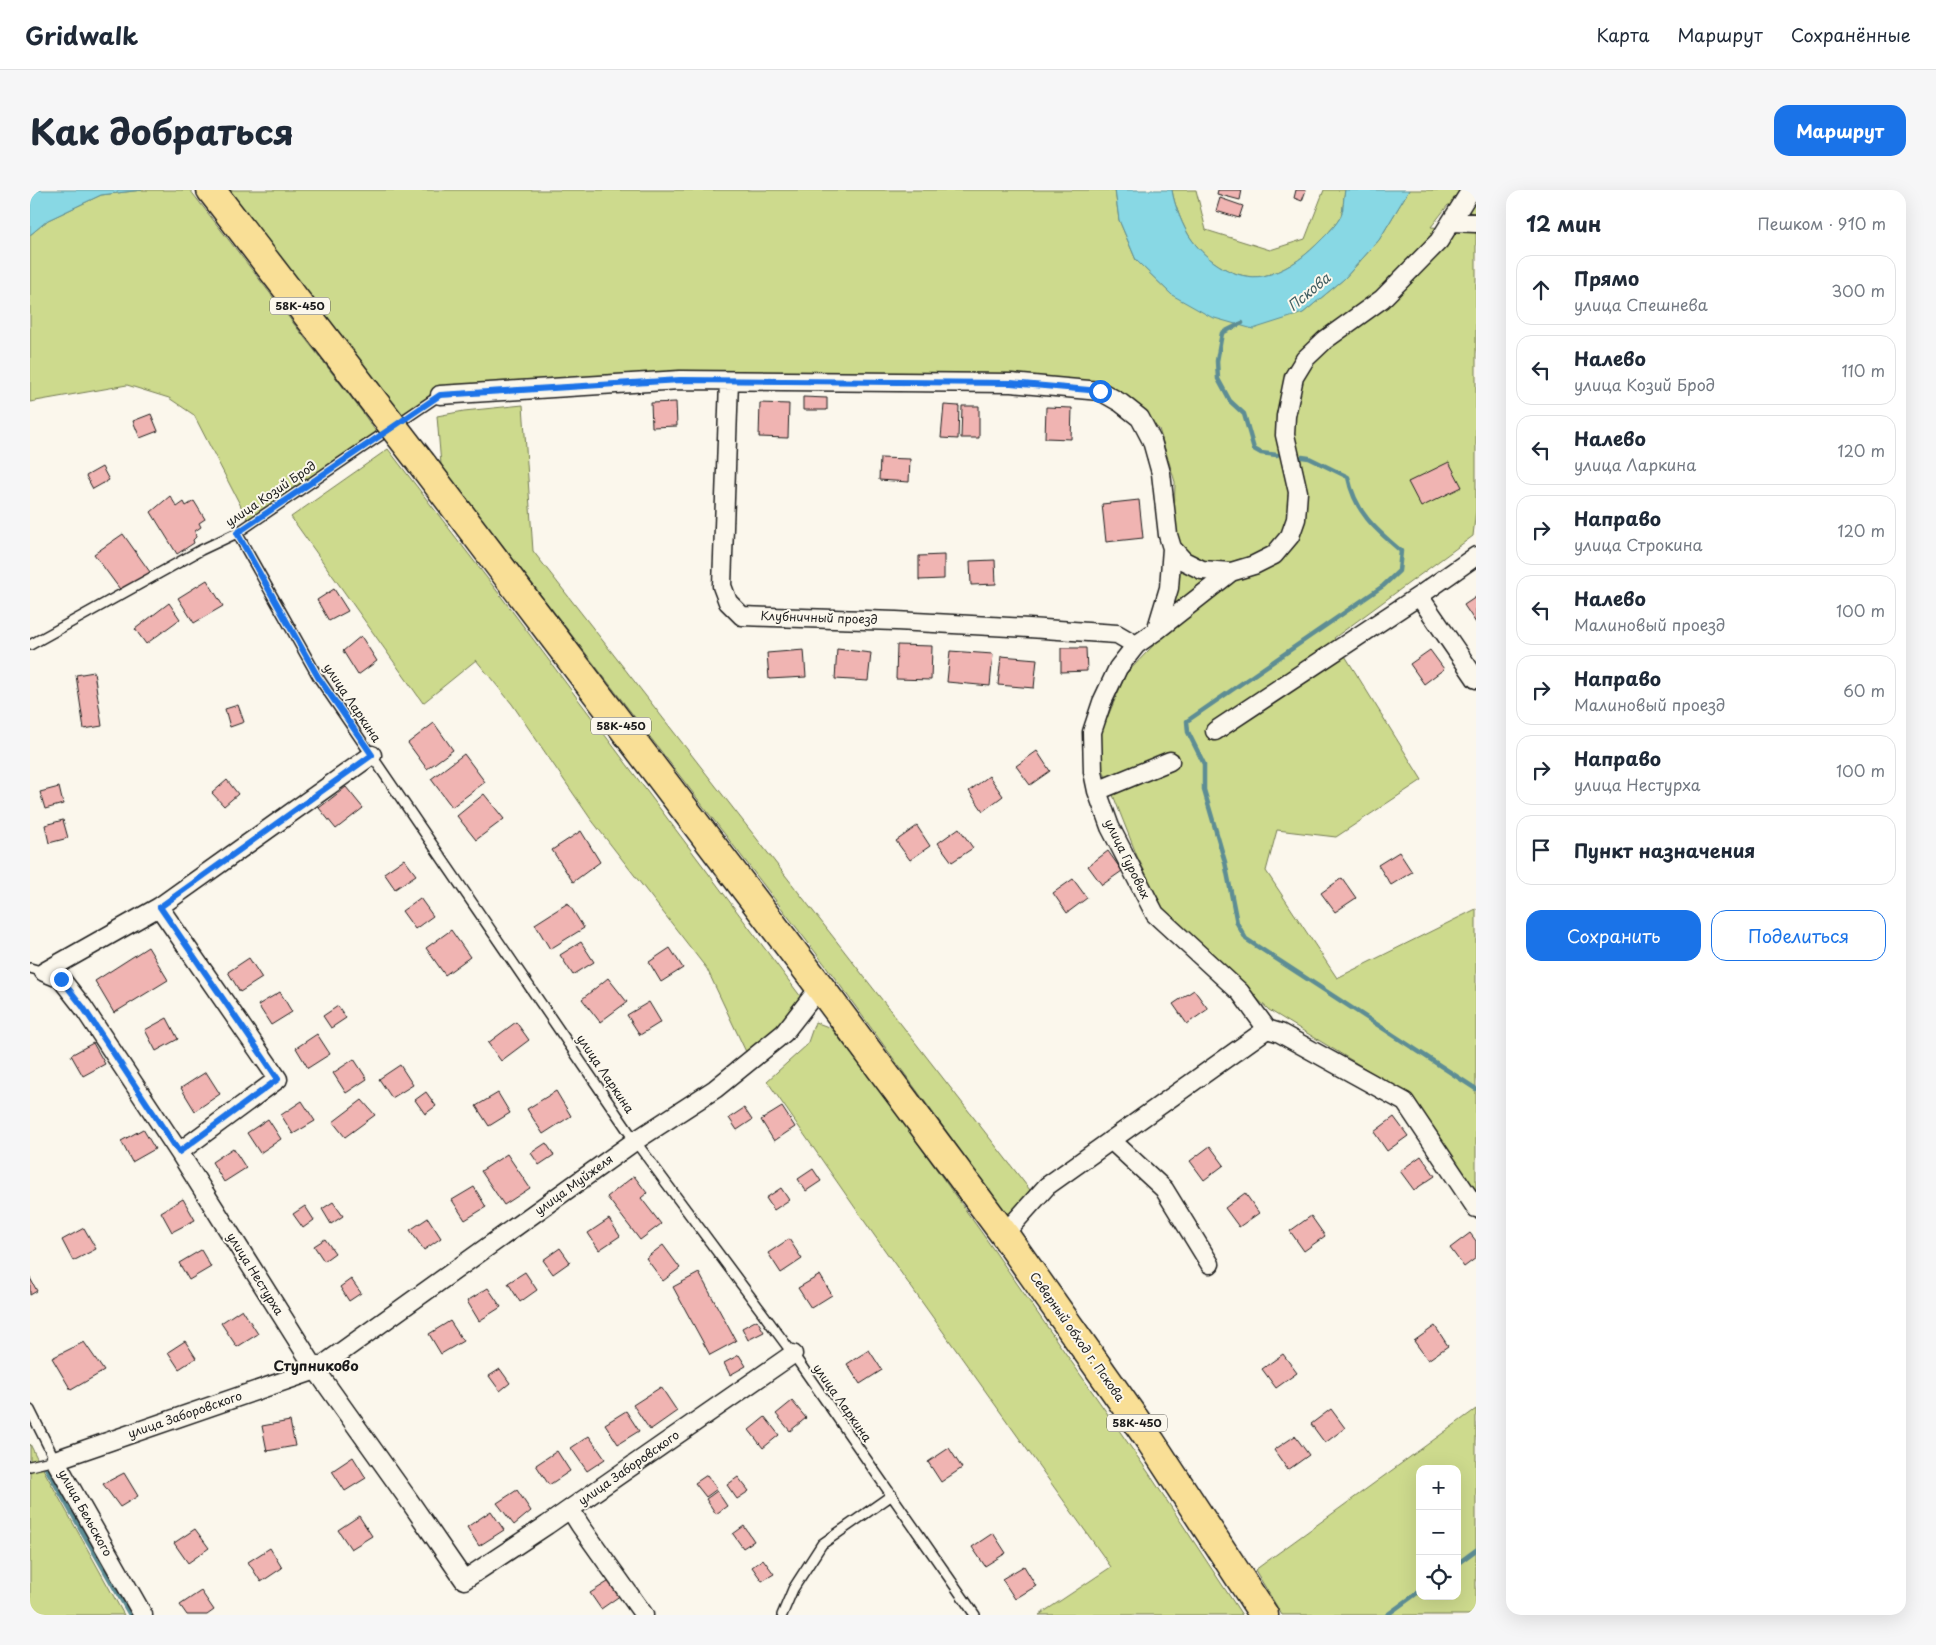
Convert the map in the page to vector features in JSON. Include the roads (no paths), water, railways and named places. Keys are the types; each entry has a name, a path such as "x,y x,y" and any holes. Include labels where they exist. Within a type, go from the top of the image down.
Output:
{"highway":[{"name":"58К-450","path":"211,190 820,987 1004,1234"},
{"name":"Северный обход г. Пскова","path":"1004,1234 1151,1442 1264,1615"}],"street":[{"path":"1172,548 1184,560 1202,570 1231,572 1254,565 1274,555 1290,536 1296,519 1298,492 1285,435 1286,416 1294,377 1305,359 1325,340 1382,299 1439,241 1471,190"},
{"path":"1451,222 1476,223"},
{"path":"440,395 680,380 1011,383 1100,391 1121,403 1140,418 1152,441 1161,473 1168,535 1172,548 1169,588 1156,631"},
{"name":"Клубничный проезд","path":"729,381 722,586 728,602 742,616 1039,628 1117,634 1136,645"},
{"path":"1215,731 1476,556"},
{"name":"улица Гуровых","path":"1231,572 1136,645 1118,668 1102,702 1092,732 1091,755 1097,791 1110,827 1155,914 1240,992 1267,1029"},
{"path":"1419,596 1476,679"},
{"path":"37,970 160,907 372,755"},
{"path":"1097,791 1170,761"},
{"path":"160,907 278,1079 179,1152"},
{"name":"улица Нестурха","path":"37,970 61,979 83,1007 179,1152 316,1370 464,1580"},
{"name":"улица Муйжеля","path":"316,1370 636,1141 715,1089 784,1032 820,987"},
{"path":"1004,1234 1047,1186 1267,1029 1280,1033 1406,1102 1476,1208"},
{"path":"1111,1140 1164,1189 1210,1264"},
{"name":"улица Заборовского","path":"464,1580 793,1354"},
{"name":"улица Заборовского","path":"55,1460 316,1370"},
{"name":"улица Бельского","path":"55,1460 142,1615"},
{"path":"570,1508 644,1615"}],"lane":[{"name":"улица Козий Брод","path":"30,645 201,550 237,533 440,395"},
{"name":"улица Ларкина","path":"237,533 318,677 636,1141 793,1354 975,1615"},
{"name":"улица Бельского","path":"30,1410 55,1460"},
{"path":"30,1466 55,1460"},
{"path":"782,1615 793,1589 822,1544 892,1495"}],"water":[{"path":"30,190 142,190 101,195 48,220 30,235"},
{"name":"Пскова","path":"1115,190 1172,190 1182,223 1198,248 1223,268 1253,277 1278,271 1292,264 1311,250 1329,232 1341,216 1345,190 1409,190 1379,240 1344,279 1303,313 1253,329 1211,317 1172,295 1136,260 1119,220"}],"waterway":[{"path":"1242,323 1222,333 1217,361 1218,379 1230,401 1244,414 1254,449 1261,453 1277,455"},
{"path":"1302,457 1309,458 1348,477 1351,489 1367,519 1401,551 1399,571 1383,586 1187,721 1188,732 1204,764 1204,790 1225,862 1237,923 1246,939 1476,1089"},
{"path":"46,1468 130,1615"},
{"path":"1461,1561 1476,1550"},
{"path":"1387,1615 1416,1594"}],"district":[{"name":"Ступниково","path":"316,1366"}]}
